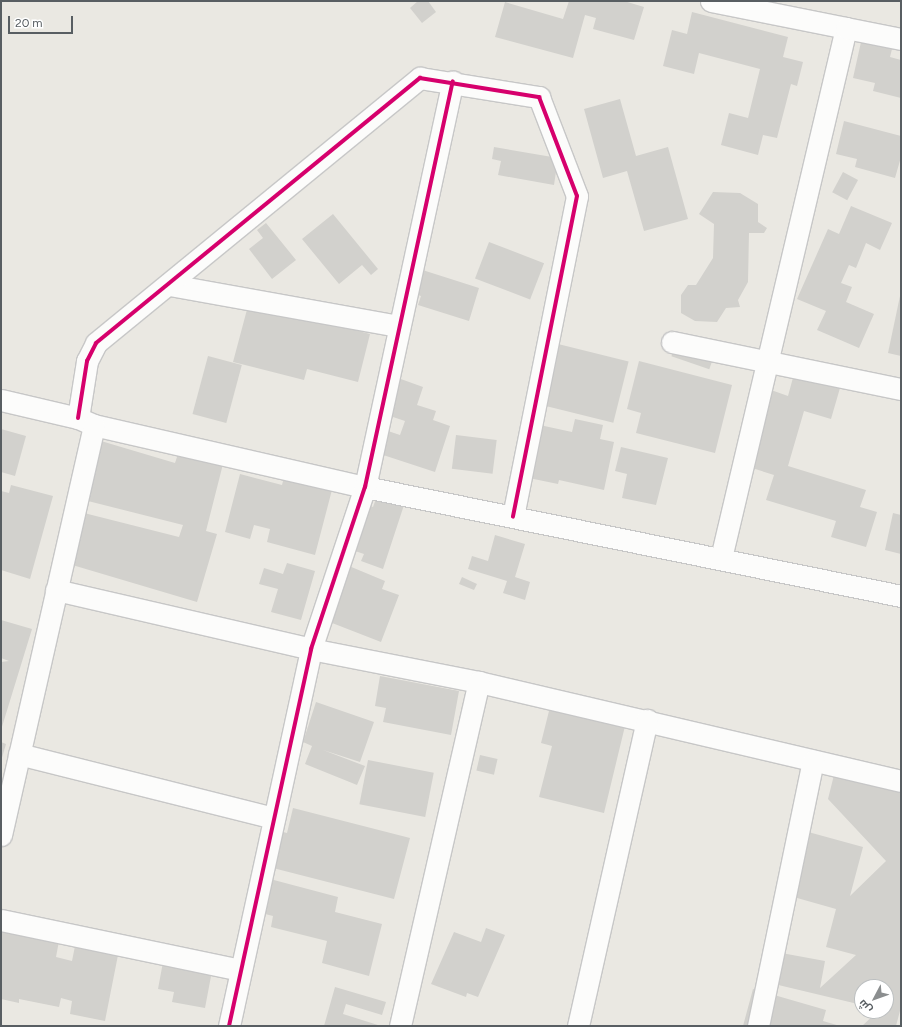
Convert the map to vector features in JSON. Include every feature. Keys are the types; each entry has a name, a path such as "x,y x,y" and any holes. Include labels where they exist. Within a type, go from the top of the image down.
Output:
{"street":[{"path":"711,1 901,39"},
{"path":"721,558 846,28"},
{"path":"1,835 56,590 86,422 88,361 96,342 170,285 420,78 453,81 539,97 577,196 513,517"},
{"path":"229,1026 240,970 312,649 365,487 398,326 453,81"},
{"path":"170,285 398,326"},
{"path":"672,342 901,389"},
{"path":"1,400 86,422 365,487 721,558 901,596"},
{"path":"56,590 312,649 479,682 648,720 901,781"},
{"path":"400,1026 479,682"},
{"path":"578,1026 648,720"},
{"path":"19,754 274,818"},
{"path":"758,1026 813,761"},
{"path":"1,920 240,970"}],"building":[{"path":"418,1 428,1 436,12 422,23 410,8"},
{"path":"569,1 624,1 644,7 634,40 593,29 596,18 585,15 573,58 495,37 505,2 563,19"},
{"path":"692,12 788,37 783,57 803,62 797,86 791,84 777,138 763,135 758,155 721,145 729,113 748,118 760,69 699,53 694,74 663,66 672,30 687,34"},
{"path":"861,42 892,49 890,57 901,60 901,98 873,91 875,83 853,78"},
{"path":"620,99 636,156 668,147 688,219 644,231 627,171 603,178 584,109"},
{"path":"844,121 901,136 901,157 895,178 855,167 857,159 836,154"},
{"path":"494,147 558,158 554,185 498,175 501,161 492,159"},
{"path":"843,172 858,180 847,200 832,192"},
{"path":"713,192 740,193 758,204 758,222 767,228 764,233 749,233 748,282 738,300 740,307 726,308 717,322 695,321 681,313 681,295 688,285 696,285 713,258 714,224 699,214"},
{"path":"851,206 892,223 880,250 866,243 856,268 849,265 841,283 852,287 846,302 874,314 859,348 817,330 826,311 797,299 828,229 839,234"},
{"path":"333,214 378,269 371,275 362,265 339,284 302,239"},
{"path":"266,223 296,260 272,279 249,249 263,238 257,230"},
{"path":"489,242 544,263 530,300 475,278"},
{"path":"410,266 479,288 469,321 418,305 421,296 403,291"},
{"path":"901,296 901,356 888,353"},
{"path":"249,302 370,334 358,382 307,369 304,380 233,362"},
{"path":"550,342 629,362 613,423 535,403"},
{"path":"676,343 714,356 709,369 671,356"},
{"path":"208,356 242,365 226,423 192,414"},
{"path":"639,361 732,385 715,453 636,433 641,413 627,409"},
{"path":"794,374 840,388 831,419 804,411 788,466 866,490 860,507 877,512 866,547 831,537 836,521 766,500 774,475 749,467 771,390 788,396"},
{"path":"398,378 423,387 417,405 436,411 433,420 450,426 435,472 371,451 379,428 400,435 405,421 378,412"},
{"path":"575,419 603,425 600,439 614,442 604,490 559,480 558,484 524,477 535,424 572,432"},
{"path":"1,429 26,436 15,476 1,472"},
{"path":"456,435 497,440 493,474 452,469"},
{"path":"101,441 175,463 179,451 223,464 206,531 217,534 197,602 69,564 84,513 179,537 183,525 84,500"},
{"path":"621,447 668,458 656,505 622,498 627,474 615,471"},
{"path":"285,473 333,486 315,555 267,542 270,529 254,525 250,539 225,532 240,474 282,485"},
{"path":"11,485 53,496 30,579 1,570 1,491 9,493"},
{"path":"378,493 405,502 383,569 361,561 364,554 349,549 364,504 373,507"},
{"path":"893,513 901,515 901,554 885,550"},
{"path":"495,535 525,544 515,577 530,582 525,600 503,593 507,581 468,569 472,556 488,561"},
{"path":"287,563 315,571 301,620 271,612 278,589 259,584 264,568 283,574"},
{"path":"349,566 385,581 382,589 399,595 381,642 327,621"},
{"path":"462,577 477,584 474,590 459,584"},
{"path":"1,620 32,629 1,730 1,662 9,661 1,658"},
{"path":"380,676 459,691 451,735 383,722 386,708 375,706"},
{"path":"316,702 374,722 360,762 323,750 365,766 357,785 305,764 312,746 303,742"},
{"path":"550,707 625,726 604,813 539,797 552,746 541,743"},
{"path":"1,742 6,744 1,761"},
{"path":"480,755 498,759 494,775 476,771"},
{"path":"368,760 434,773 425,817 359,804"},
{"path":"836,767 901,785 901,1007 896,1026 862,1026 869,1019 894,1019 894,979 854,979 854,1003 770,983 776,952 825,961 820,988 856,955 826,947 836,909 783,894 801,830 863,847 850,896 886,861 828,799"},
{"path":"293,808 410,838 394,899 273,868 283,832 287,833"},
{"path":"270,879 338,897 335,912 382,924 369,976 322,963 327,941 271,927 273,916 261,913"},
{"path":"486,928 505,935 478,997 467,993 466,997 431,984 454,932 481,942"},
{"path":"1,929 59,941 56,957 72,961 75,946 118,955 105,1021 70,1014 72,1001 61,998 59,1007 19,999 19,1003 1,999"},
{"path":"163,962 212,971 205,1008 172,1002 174,992 158,989"},
{"path":"335,987 386,1002 382,1015 346,1004 343,1014 381,1026 324,1026"},
{"path":"753,989 826,1010 823,1021 840,1026 743,1026"}],"cycle path":[{"path":"78,418 87,361 96,343 420,78 539,97 577,196 513,517"},
{"path":"229,1026 311,649 365,487 453,81"}]}
